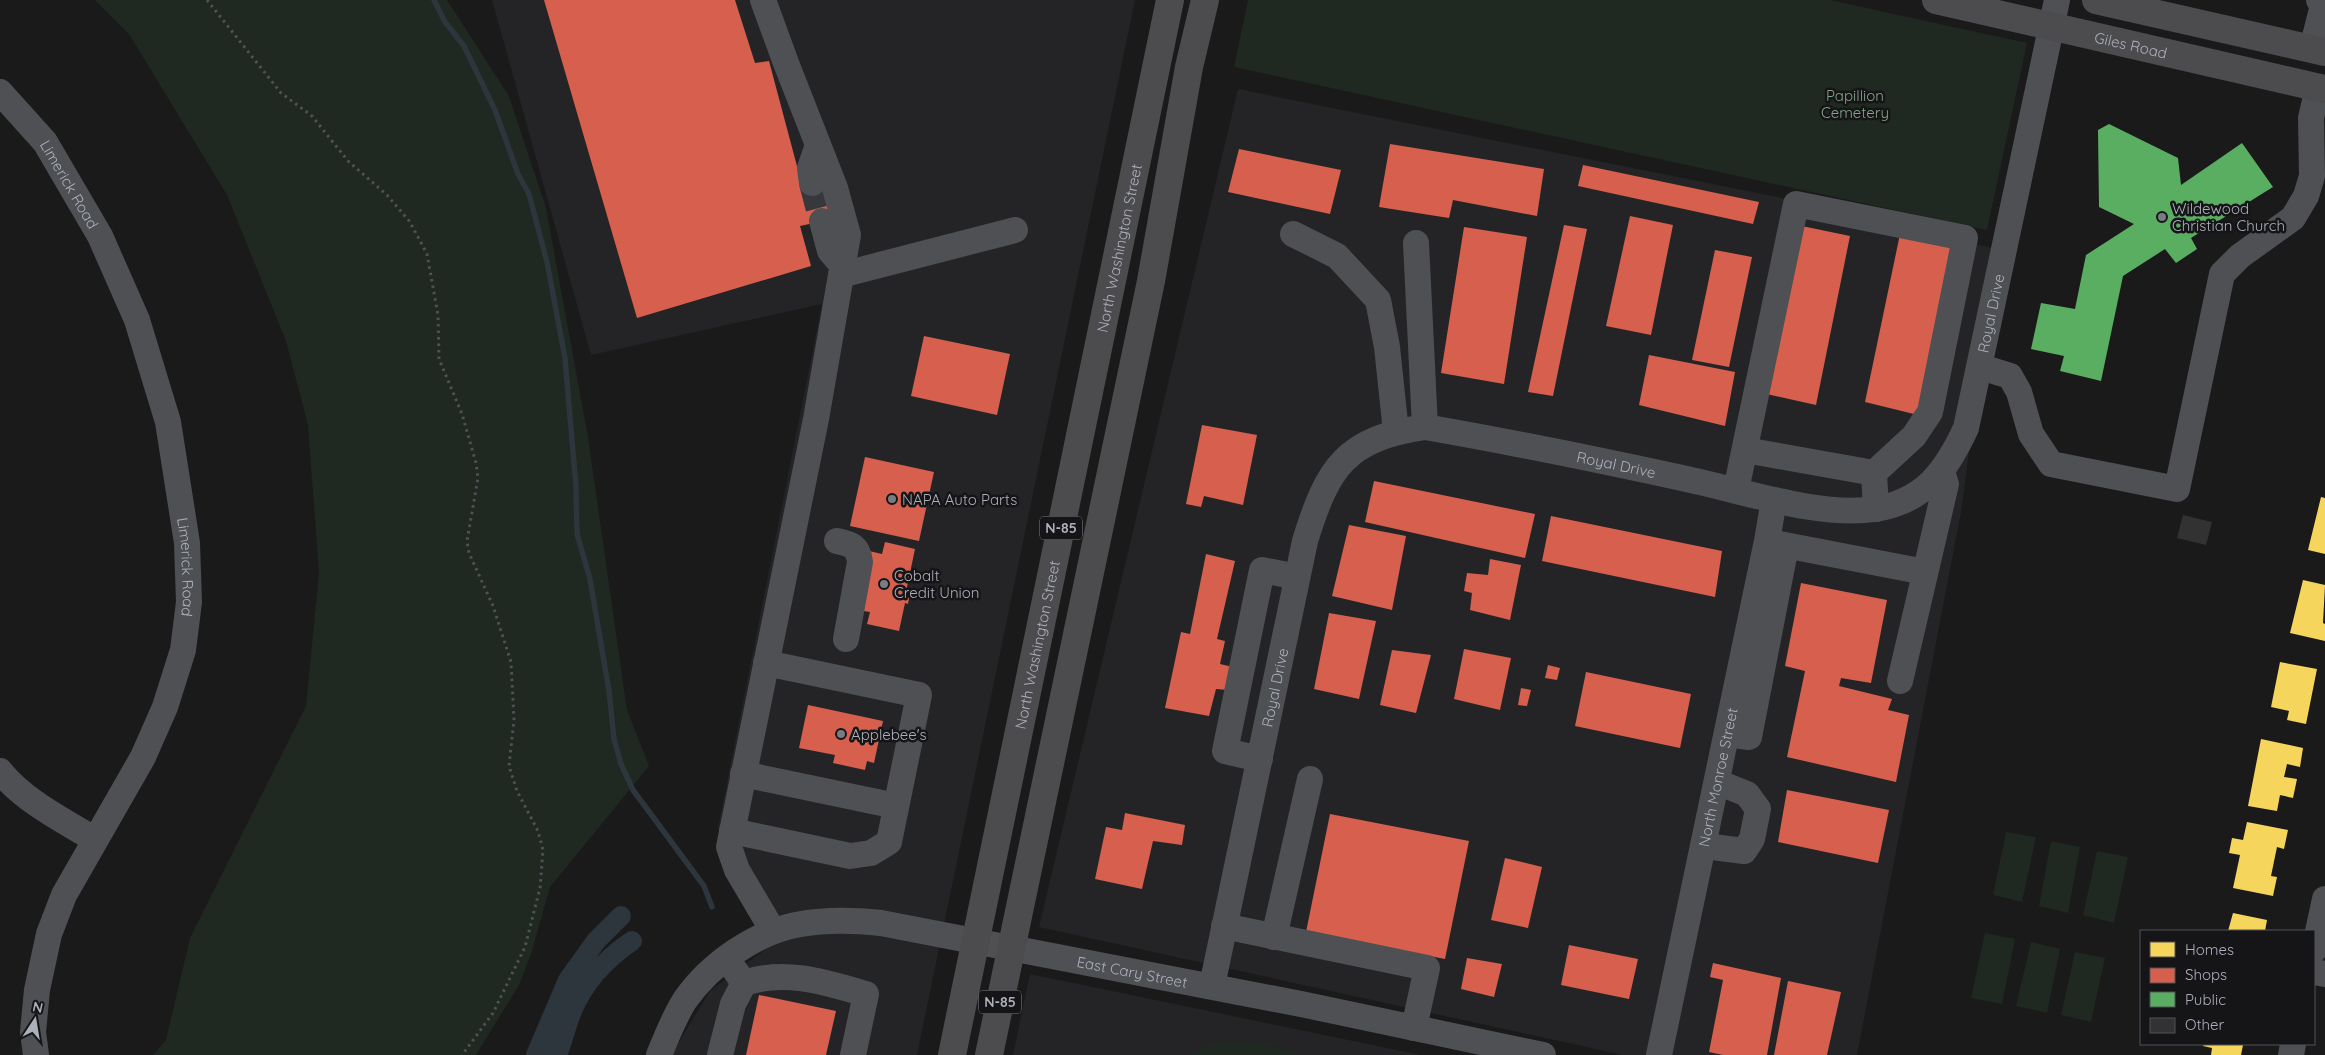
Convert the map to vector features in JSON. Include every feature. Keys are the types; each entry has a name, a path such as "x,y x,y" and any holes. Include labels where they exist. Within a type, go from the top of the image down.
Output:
{"main road":[{"name":"North Washington Street","path":"952,1055 1170,0"},
{"name":"N-85","path":"989,1055 1151,281 1189,67 1205,0"},
{"name":"Giles Road","path":"1936,0 2322,89"},
{"path":"2096,0 2318,50"}],"street":[{"path":"763,0 835,188 848,235 816,419 729,847 737,870 773,932"},
{"name":"Royal Drive","path":"1212,986 1297,577 1318,499 1342,461 1365,443 1396,432 1425,427 1736,490 1774,500 1846,511 1876,509 1904,500 1925,489 1942,472 1952,458 1967,424 2057,0"},
{"path":"2318,50 2324,1 2319,0"},
{"path":"1980,367 2010,376 2019,392 2031,434 2051,464 2177,489 2222,274 2240,256 2293,218 2306,196 2312,176 2311,118 2322,89"},
{"name":"Limerick Road","path":"0,92 45,142 100,236 137,320 168,422 187,543 189,602 183,650 168,698 143,757 94,839 64,895 49,934 37,990 33,1032 36,1055"},
{"path":"812,183 810,168 818,145"},
{"path":"1736,490 1796,204 2004,244"},
{"path":"822,221 830,251 842,270"},
{"path":"842,270 1015,230"},
{"path":"1293,234 1337,256 1378,300 1387,348 1396,432"},
{"path":"1874,473 1914,436 1930,412 1965,238"},
{"path":"1416,243 1425,427"},
{"path":"1930,412 1967,424"},
{"path":"1745,450 1874,473"},
{"path":"1806,505 1814,463"},
{"path":"1900,681 1946,484 1942,472"},
{"path":"1874,473 1876,509"},
{"name":"North Monroe Street","path":"1659,1055 1705,846 1727,734 1746,694 1777,544 1774,500"},
{"path":"837,541 850,544 856,548 860,562 846,639"},
{"path":"1777,544 1925,572"},
{"path":"1260,759 1226,751 1227,742 1262,570 1297,577"},
{"path":"732,831 850,856 871,853 889,842 919,695 766,663"},
{"path":"0,770 8,782 38,804 94,839"},
{"path":"744,774 896,806"},
{"path":"1274,937 1310,779"},
{"path":"1705,846 1744,851 1752,838 1758,809 1747,794 1717,782"},
{"path":"2315,945 2325,899"},
{"name":"East Cary Street","path":"658,1055 673,1020 686,999 702,980 726,958 773,932 800,924 859,921 1212,986 1543,1055"},
{"path":"1224,926 1427,968 1414,1028"},
{"path":"726,958 744,983"},
{"path":"720,1055 733,1004 744,983 761,977 795,977 866,994 853,1055"}],"path":[{"path":"207,0 281,93 312,116 348,161 387,195 420,238 427,254 438,315 439,359 462,414 476,463 478,478 468,541 469,553 505,637 511,662 514,720 511,772 517,791 538,831 543,850 540,888 525,947 493,1013 462,1055"}],"shaded area":[{"path":"492,0 1135,0 917,1055 671,1055 710,991 774,943 750,890 718,828 822,304 591,355"},
{"path":"1238,89 1782,198 1996,249 1961,512 1857,1055 1623,1055 1039,927"},
{"path":"1030,974 1421,1055 1013,1055"}],"green space":[{"path":"95,0 447,0 509,96 546,208 588,437 627,710 649,766 550,887 532,951 519,985 476,1055 153,1055 166,1040 190,938 306,706 319,573 308,425 286,341 227,195 129,34"},
{"name":"Papillion Cemetery","path":"1248,0 1830,0 2027,43 1987,230 1234,67"},
{"path":"2006,832 2036,837 2022,902 1993,895"},
{"path":"2051,841 2080,847 2068,913 2039,906"},
{"path":"2097,851 2128,857 2114,923 2083,915"},
{"path":"1985,933 2015,939 2002,1004 1971,998"},
{"path":"2031,942 2060,949 2047,1013 2016,1006"},
{"path":"2075,952 2105,958 2091,1022 2061,1015"},
{"path":"1225,1042 1263,1044 1298,1055 1190,1055 1208,1046"}],"building: Homes":[{"path":"2321,497 2325,498 2325,554 2308,550"},
{"path":"2303,580 2325,585 2323,623 2325,624 2325,641 2290,633"},
{"path":"2280,662 2317,669 2306,724 2287,720 2289,711 2271,707"},
{"path":"2261,739 2303,748 2300,767 2287,764 2284,777 2297,779 2293,798 2280,795 2277,811 2248,806"},
{"path":"2247,822 2288,830 2284,849 2277,847 2271,876 2277,877 2273,896 2233,888 2240,855 2229,853 2232,838 2243,840"},
{"path":"2233,913 2267,920 2265,930 2228,930"},
{"path":"2243,1045 2241,1055 2211,1055 2212,1048 2203,1046"}],"building: Shops":[{"path":"544,0 735,0 755,63 769,61 802,185 821,181 832,219 800,226 811,266 637,318"},
{"path":"1390,144 1544,169 1537,216 1453,200 1449,218 1379,207"},
{"path":"1239,149 1341,170 1330,214 1228,192"},
{"path":"1583,165 1759,202 1753,224 1578,186"},
{"path":"1630,216 1673,225 1651,335 1606,326"},
{"path":"1564,225 1587,229 1553,396 1528,392"},
{"path":"1797,225 1850,236 1816,405 1762,393"},
{"path":"1464,227 1527,237 1504,384 1441,373"},
{"path":"1900,234 1954,246 1918,415 1865,402"},
{"path":"1715,250 1752,257 1729,367 1692,360"},
{"path":"924,336 1010,354 997,415 911,396"},
{"path":"1649,355 1735,372 1725,426 1639,405"},
{"path":"1202,425 1257,435 1243,505 1204,496 1201,507 1186,504"},
{"name":"NAPA Auto Parts","path":"865,457 934,472 919,541 850,526"},
{"path":"1374,481 1535,514 1525,558 1365,522"},
{"path":"1551,516 1722,551 1715,597 1542,561"},
{"path":"1349,525 1406,536 1392,610 1332,596"},
{"name":"Cobalt Credit Union","path":"885,542 915,549 906,592 910,593 908,604 905,603 899,631 867,624 870,612 857,610 869,551 882,554"},
{"path":"1206,554 1235,561 1217,639 1225,641 1220,664 1233,667 1228,690 1216,689 1209,716 1165,708 1181,632 1190,634"},
{"path":"1490,559 1521,565 1510,620 1470,610 1472,593 1464,591 1467,573 1488,575"},
{"path":"1801,583 1887,600 1871,683 1841,678 1839,686 1892,699 1888,710 1909,715 1896,782 1787,757 1805,671 1785,666"},
{"path":"1329,613 1376,621 1359,699 1314,689"},
{"path":"1464,649 1511,658 1500,710 1454,699"},
{"path":"1392,650 1431,655 1416,713 1380,705"},
{"path":"1548,665 1560,668 1557,680 1545,678"},
{"path":"1586,672 1691,694 1680,748 1575,726"},
{"path":"1521,688 1531,690 1527,706 1518,705"},
{"name":"Applebee's","path":"808,705 883,721 874,763 867,761 865,770 833,763 835,755 799,748"},
{"path":"1787,790 1889,810 1878,863 1778,842"},
{"path":"1125,813 1185,825 1182,845 1153,841 1142,889 1095,879 1106,827 1122,830"},
{"path":"1330,814 1469,841 1445,959 1306,932"},
{"path":"1505,858 1542,867 1528,928 1491,920"},
{"path":"1569,945 1638,959 1629,999 1561,985"},
{"path":"1467,958 1502,964 1494,997 1461,989"},
{"path":"1713,963 1781,978 1767,1055 1723,1055 1709,1052 1723,980 1710,977"},
{"path":"1788,981 1841,992 1827,1055 1774,1055"},
{"path":"759,995 836,1011 826,1055 746,1055"}],"building: Public":[{"path":"2109,124 2178,158 2181,185 2242,143 2273,187 2191,238 2197,249 2176,263 2165,249 2123,276 2101,381 2060,371 2064,356 2031,349 2041,303 2075,309 2086,255 2134,224 2099,207 2098,130"}],"building: Other":[{"path":"2183,515 2212,522 2206,545 2177,538"}],"waterway":[{"path":"434,0 445,22 464,46 495,110 518,174 529,194 547,262 565,358 576,487 577,534 590,579 609,691 614,739 621,764 633,790 704,886 712,907"},
{"path":"536,1055 568,980 596,941 621,916"},
{"path":"557,1055 572,1011 583,990 605,963 632,941"}],"tunnel":[{"path":"812,183 822,221"}],"place":[{"name":"Wildewood Christian Church","path":"2162,217"},
{"name":"NAPA Auto Parts","path":"892,499"},
{"name":"Cobalt Credit Union","path":"884,584"},
{"name":"Applebee's","path":"841,734"}]}
